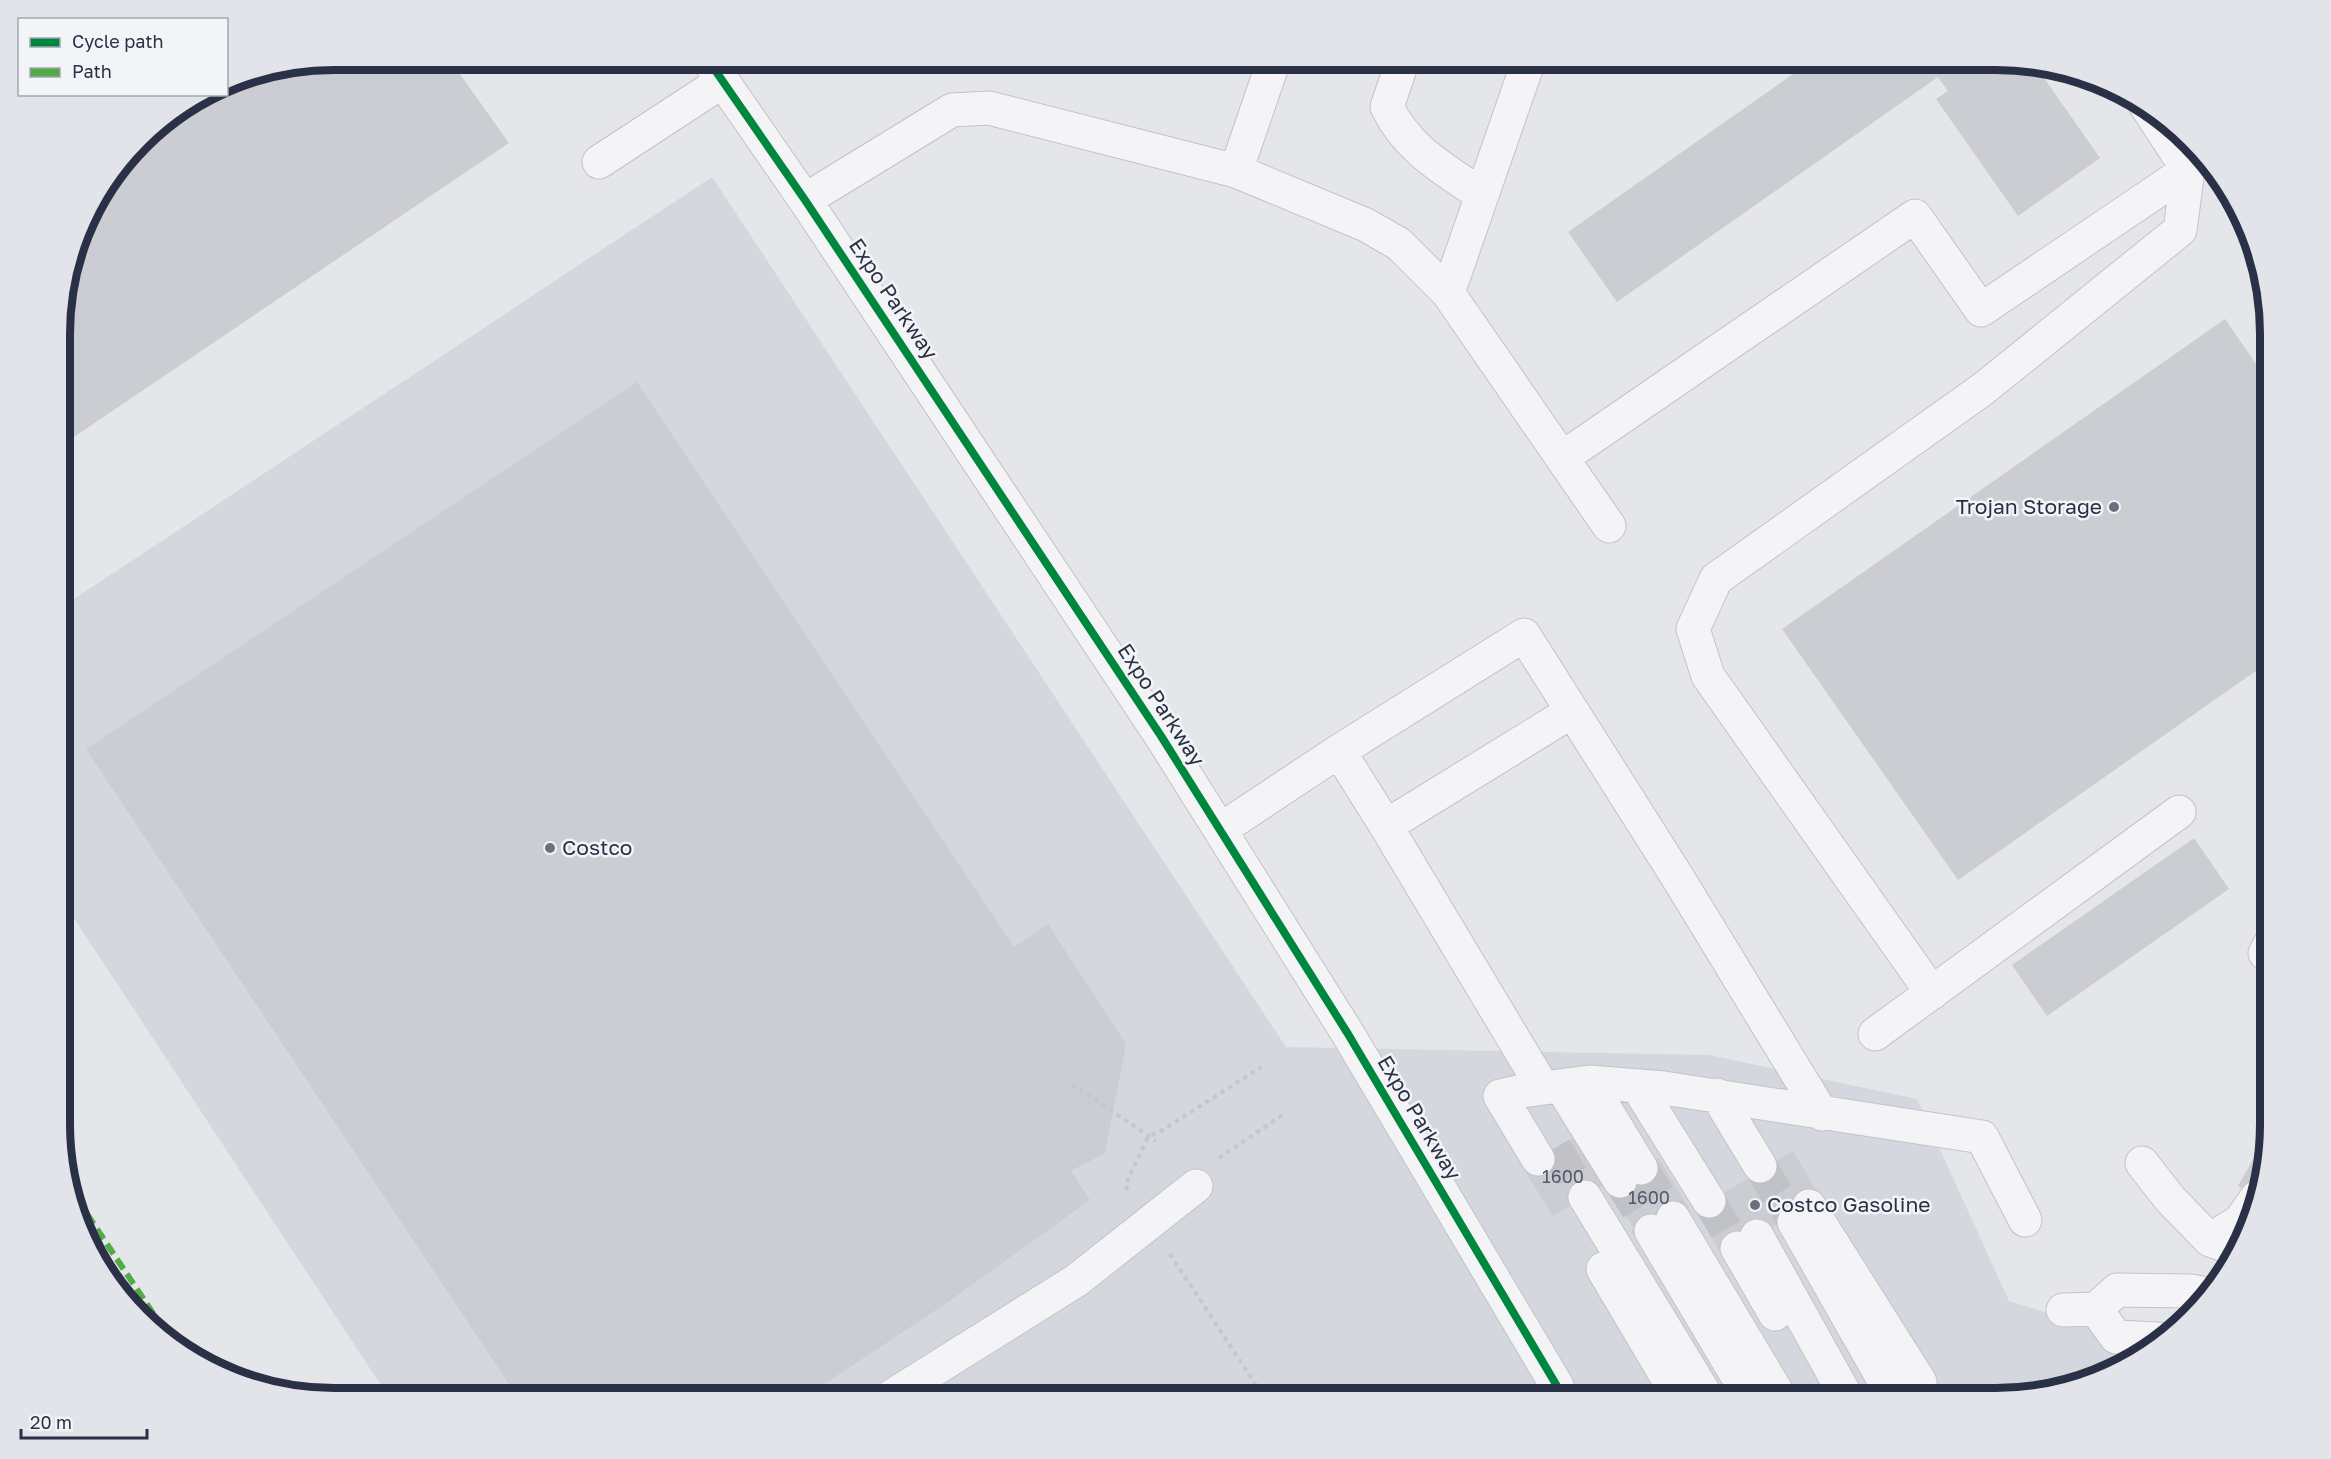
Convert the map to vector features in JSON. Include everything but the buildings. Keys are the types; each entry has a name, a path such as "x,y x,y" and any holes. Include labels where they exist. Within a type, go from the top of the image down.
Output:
{"street":[{"path":"1236,171 1271,70"},
{"path":"1400,70 1387,107 1396,127 1415,148 1482,195"},
{"path":"1448,293 1526,70"},
{"path":"599,162 716,71"},
{"name":"Expo Parkway","path":"716,71 805,200 1155,726 1347,1034 1559,1388"},
{"path":"805,200 952,110 989,108 1236,171 1366,225 1399,244 1448,293 1609,526"},
{"path":"1932,993 1708,676 1693,629 1716,579 1983,389 2180,230 2188,170 2160,128"},
{"path":"1562,458 1915,216 1981,310 2188,170"},
{"path":"1220,830 1339,751 1524,635 1678,878 1822,1114"},
{"path":"1386,826 1571,712"},
{"path":"1339,751 1554,1087 1631,1174"},
{"path":"1875,1034 2179,812"},
{"path":"1547,1154 1500,1096 1554,1087 1651,1088 1731,1097 1822,1114 1982,1137 2025,1220"},
{"path":"1651,1088 1718,1196"},
{"path":"1731,1097 1770,1161"},
{"path":"2142,1163 2170,1199 2224,1245 2246,1213"},
{"path":"905,1388 1077,1280 1196,1186"},
{"path":"1674,1388 1576,1202 1701,1388"},
{"path":"1801,1212 1904,1385"},
{"path":"1746,1388 1662,1225 1774,1388"},
{"path":"1819,1388 1747,1242 1841,1388"},
{"path":"2063,1310 2096,1309 2117,1290 2200,1293"},
{"path":"2096,1309 2116,1337 2150,1339"}],"path":[{"path":"1258,1388 1125,1186 1148,1137 1261,1067"},
{"path":"1072,1084 1156,1141"},
{"path":"1216,1160 1284,1114"}],"shaded area":[{"path":"712,177 1286,1047 1709,1055 1917,1099 2009,1301 2145,1343 2129,1353 2082,1375 2014,1388 383,1388 70,912 70,602"}],"tunnel":[{"path":"1555,1148 1585,1197"},
{"path":"1760,1166 1792,1218"},
{"path":"1641,1168 1673,1218"},
{"path":"1620,1181 1651,1231"},
{"path":"1709,1201 1737,1248"}],"marked path":[{"path":"84,1209 158,1321"}],"cycle path":[{"path":"715,70 805,200 1161,736 1348,1034 1558,1388"}],"place":[{"name":"Trojan Storage","path":"2114,507"},
{"name":"Costco","path":"550,848"},
{"name":"Costco Gasoline","path":"1755,1205"}]}
